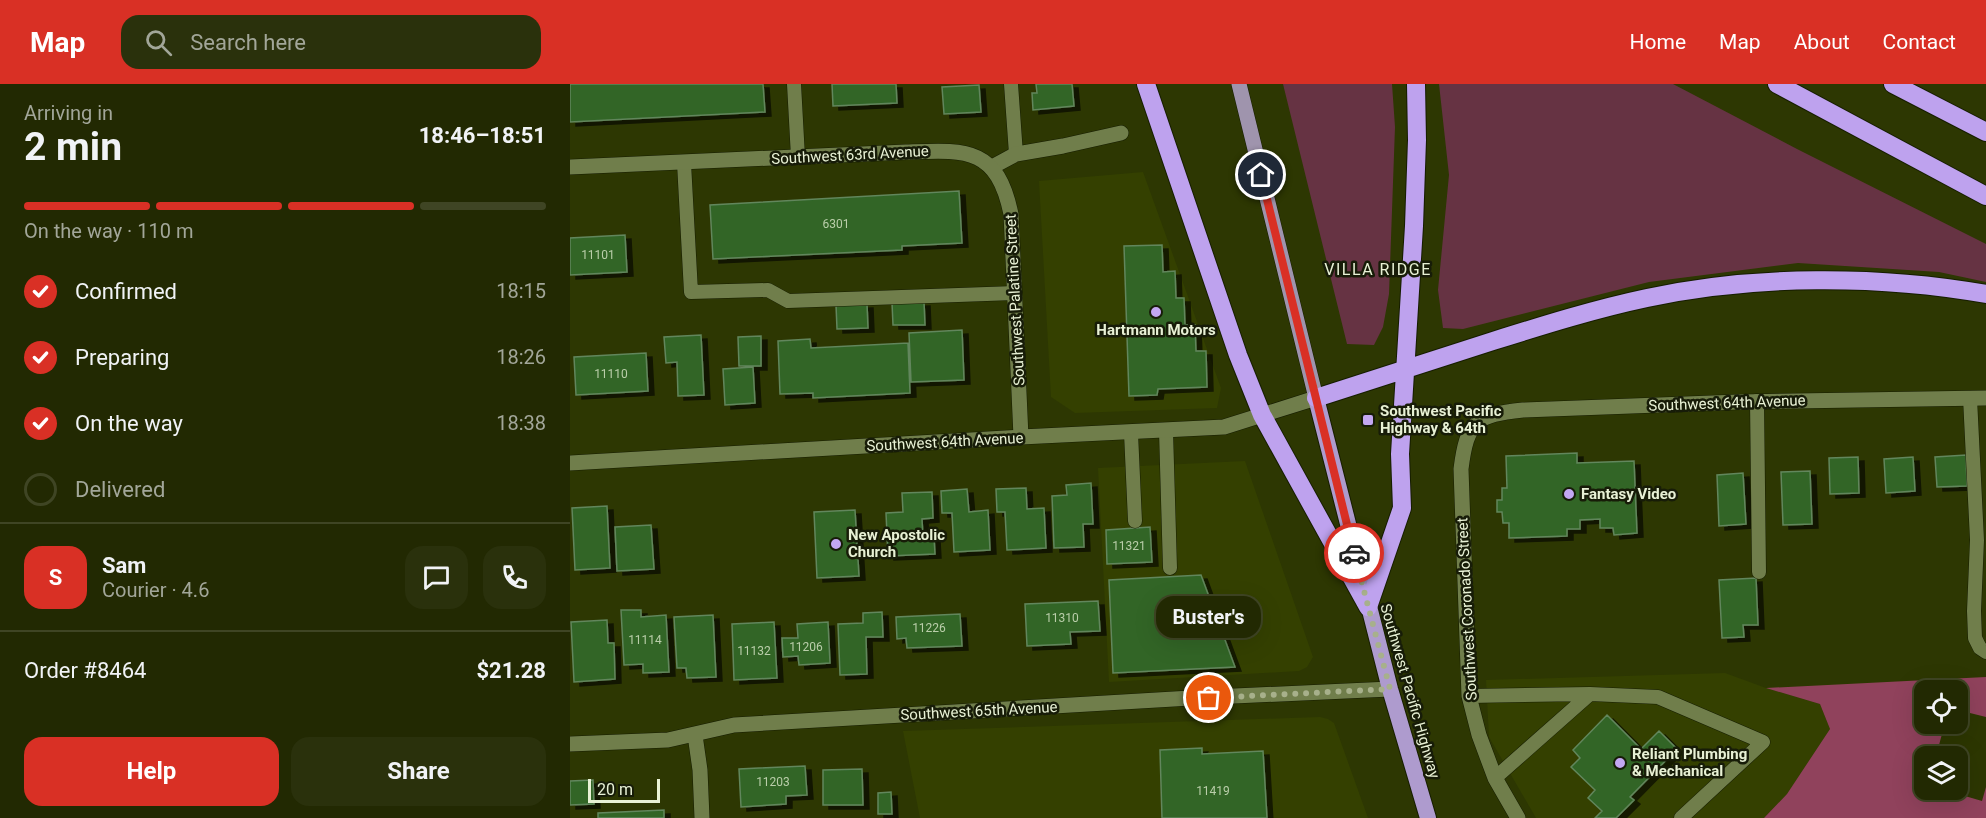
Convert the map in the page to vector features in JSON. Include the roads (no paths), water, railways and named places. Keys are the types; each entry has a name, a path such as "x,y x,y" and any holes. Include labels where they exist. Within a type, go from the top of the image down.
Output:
{"highway":[{"path":"1146,84 1238,355 1262,415 1368,607"},
{"path":"1368,607 1402,508 1400,454 1414,226 1416,84"},
{"path":"1778,84 1986,196"},
{"path":"1893,84 1986,132"},
{"path":"1316,398 1570,316 1648,297 1718,287 1788,281 1850,281 1935,286 1986,294"},
{"name":"Southwest Pacific Highway","path":"1316,398 1368,607 1428,818"}],"main road":[{"path":"1239,84 1316,398"}],"street":[{"path":"992,168 1016,154 1121,133"},
{"name":"Southwest 63rd Avenue","path":"570,167 961,151 973,155 992,168"},
{"name":"Southwest Palatine Street","path":"992,168 1004,187 1011,214 1021,437"},
{"name":"Southwest 64th Avenue","path":"570,463 1224,427 1316,398"},
{"name":"Southwest 64th Avenue","path":"1472,427 1483,418 1496,413 1523,410 1757,401 1986,398"},
{"name":"Southwest Coronado Street","path":"1472,427 1466,438 1461,469 1469,696 1479,735 1495,778 1518,818"},
{"name":"Southwest 65th Avenue","path":"570,744 668,740 734,725 1390,689"},
{"path":"695,735 700,770 702,818"}],"lane":[{"path":"794,84 798,157"},
{"path":"1011,84 1016,154"},
{"path":"684,163 691,292 768,290 788,301 1016,293"},
{"path":"1970,398 1977,540 1974,611 1976,638 1980,648 1986,652"},
{"path":"1757,401 1759,572"},
{"path":"1166,431 1170,568"},
{"path":"1131,433 1136,521"},
{"path":"1469,696 1590,694 1658,697 1763,741 1681,818"},
{"path":"1495,778 1590,694"}],"place":[{"name":"Hartmann Motors","path":"1156,312"},
{"name":"Southwest Pacific Highway & 64th","path":"1368,420"},
{"name":"Fantasy Video","path":"1569,494"},
{"name":"New Apostolic Church","path":"836,544"},
{"name":"Buster's","path":"1209,698"},
{"name":"Reliant Plumbing & Mechanical","path":"1620,763"}],"district":[{"name":"VILLA RIDGE","path":"1378,269"}]}
